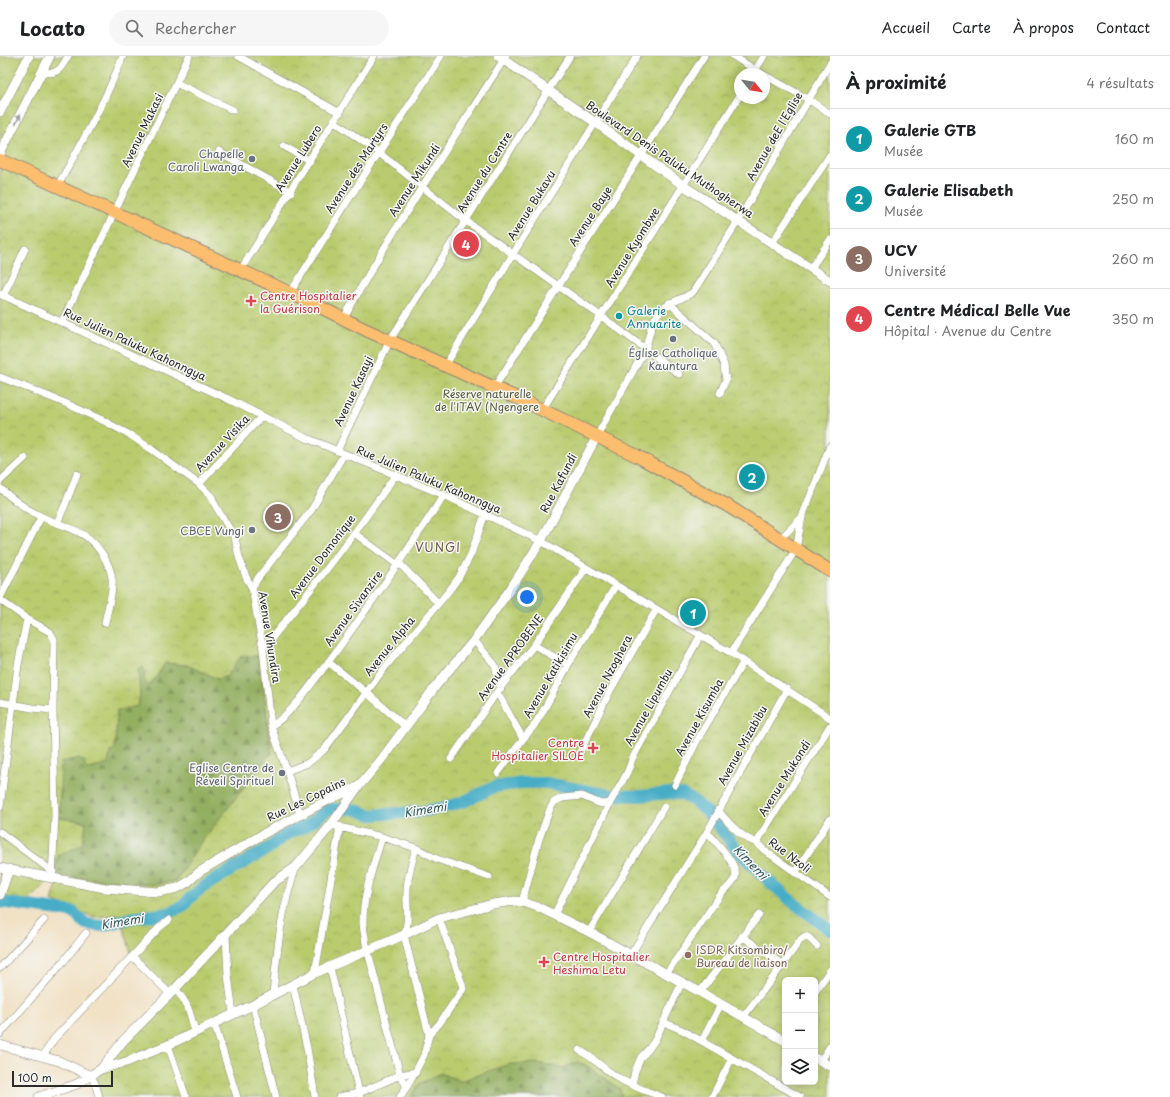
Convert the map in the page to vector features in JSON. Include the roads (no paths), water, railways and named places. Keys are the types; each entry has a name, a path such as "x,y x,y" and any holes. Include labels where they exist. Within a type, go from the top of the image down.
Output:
{"highway":[{"path":"0,160 597,436 698,488 830,571"}],"street":[{"path":"0,112 29,56"},
{"path":"0,154 50,56"},
{"path":"42,71 53,74 62,67 68,56"},
{"path":"57,187 92,123 123,56"},
{"name":"Avenue Makasi","path":"62,322 189,56"},
{"path":"238,56 340,113"},
{"name":"Avenue Lubero","path":"240,271 291,192 374,56"},
{"name":"Avenue des Martyrs","path":"290,293 441,56"},
{"name":"Avenue du Centre","path":"390,340 570,56"},
{"name":"Avenue Bukavu","path":"445,366 637,56"},
{"name":"Avenue Baye","path":"494,388 704,56"},
{"path":"733,56 751,68"},
{"path":"760,68 764,56"},
{"name":"Boulevard Denis Paluku Muthogherwa","path":"502,57 684,186 830,280"},
{"name":"Avenue Mikundi","path":"344,318 369,271 502,57"},
{"name":"Avenue deE l'Eglise","path":"668,303 676,299 684,298 694,292 738,221 830,63"},
{"path":"770,79 808,99 830,114"},
{"path":"176,83 233,110"},
{"name":"Avenue Kyombwe","path":"542,410 734,104"},
{"path":"334,121 423,186 466,221 601,316 680,374"},
{"path":"284,146 310,161"},
{"path":"219,152 291,192"},
{"path":"772,243 830,155"},
{"path":"811,268 830,240"},
{"path":"1,295 25,249"},
{"name":"Rue Julien Paluku Kahonngya","path":"1,295 226,398 304,437 444,495 541,541 731,653 830,718"},
{"path":"597,436 645,349 651,327 657,314 668,303 714,343 724,365 726,380 720,393"},
{"name":"Avenue Kasayi","path":"337,451 390,340"},
{"name":"Avenue Vihundira","path":"0,377 65,403 104,421 141,441 199,484 212,497 214,505 235,538 239,557 246,577 252,588 263,649 271,726 300,814"},
{"name":"Avenue Visika","path":"199,484 262,416"},
{"name":"Rue Kafundi","path":"541,541 597,436"},
{"path":"731,653 796,549 802,517 830,446"},
{"path":"252,588 258,578 312,509 344,454"},
{"path":"0,481 25,458"},
{"path":"57,523 77,474"},
{"name":"Avenue Domonique","path":"263,649 378,501 396,474"},
{"path":"0,488 16,502 41,517 67,526 90,538 97,546 106,560 112,579 105,623"},
{"name":"Avenue Sivanzire","path":"271,726 278,722 286,714 328,662 376,597 444,495"},
{"name":"Avenue Alpha","path":"287,771 308,763 324,750 386,666 459,577 471,554 485,514"},
{"path":"41,517 0,599 50,632 54,639 53,710 55,815 52,875"},
{"path":"780,539 802,517"},
{"path":"354,532 398,564 438,603"},
{"name":"Rue Les Copains","path":"5,869 52,875 105,888 158,892 178,888 188,882 199,872 265,833 332,798 358,787 381,760 435,687 474,640 511,588 541,541"},
{"name":"Avenue APROBENE","path":"451,760 499,690 534,645 586,568"},
{"name":"Avenue Katikisimu","path":"498,773 539,718 568,665 616,585"},
{"name":"Avenue Nzoghera","path":"579,754 607,697 656,610"},
{"path":"0,807 18,665 27,618"},
{"name":"Avenue Lipumbu","path":"554,915 617,789 621,785 630,767 632,759 700,636"},
{"path":"474,640 495,665 499,690 523,739"},
{"path":"534,645 568,665"},
{"name":"Avenue Kisumba","path":"675,785 699,737 744,661"},
{"path":"328,662 406,727"},
{"name":"Avenue Mizabibu","path":"631,954 707,830 787,689"},
{"path":"0,702 53,710"},
{"name":"Avenue Mukondi","path":"758,843 766,827 830,726"},
{"path":"316,973 336,816 358,787"},
{"path":"522,902 539,839 554,802 562,798 582,796 601,804 610,803"},
{"path":"589,932 664,807"},
{"name":"Rue Nzoli","path":"718,811 737,830 758,843 764,850 830,897"},
{"path":"795,873 830,819"},
{"path":"335,825 382,837 416,848 437,859 489,876"},
{"path":"102,1069 123,1041 172,992 274,882 296,867 335,825"},
{"path":"666,974 721,894 732,883 736,876 736,870 733,863 707,830"},
{"path":"0,832 52,875"},
{"path":"382,837 372,868 364,911 363,927 400,1075 407,1087"},
{"path":"400,1097 416,1072 424,1055 429,1035 404,935 408,927 407,891 416,848"},
{"path":"274,994 276,953 284,908 296,867"},
{"path":"0,895 5,869"},
{"path":"39,1097 77,1084 102,1069 126,1062 168,1045 214,1022 253,1005 316,973 404,935 438,918 506,901 522,902 554,915 589,932 782,1037"},
{"path":"700,992 759,915"},
{"path":"429,1035 439,1024 462,989 462,984 438,918"},
{"path":"0,968 44,920"},
{"path":"43,1056 54,1039 159,928 169,920"},
{"path":"0,1034 63,962 86,933"},
{"path":"226,935 228,975 233,1014"},
{"path":"742,936 783,965"},
{"path":"743,1017 783,965 797,944 805,936 817,946"},
{"path":"133,957 172,992 182,997 188,1006 195,1032"},
{"path":"330,967 360,1095"},
{"path":"818,988 830,970"},
{"path":"632,1085 635,1071 641,1057 655,1040 682,982"},
{"path":"292,985 307,1048 315,1097"},
{"path":"702,1041 721,1004"},
{"path":"253,1005 276,1097"},
{"path":"214,1022 237,1097"},
{"path":"663,1022 672,1025 702,1041 800,1097"},
{"path":"0,1045 59,1061 91,1076 95,1083 99,1097"},
{"path":"168,1045 186,1097"},
{"path":"830,1046 818,1060 830,1066"},
{"path":"579,1050 590,1056 617,1077 632,1085 662,1097"},
{"path":"712,1097 732,1058"},
{"path":"339,1097 360,1095 400,1075 416,1072"}],"waterway":[{"name":"Kimemi","path":"0,902 73,912 86,924 102,926 131,918 169,913 183,906 203,887 269,848 287,834 304,827 329,809 354,809 370,815 417,812 442,808 463,802 494,787 523,783 546,783 609,795 640,796 670,793 683,795 694,801 707,812 737,850 774,886 830,930"}],"place":[{"name":"Chapelle Caroli Lwanga","path":"252,159"},
{"name":"Centre Médical Belle Vue","path":"466,244"},
{"name":"Centre Hospitalier la Guérison","path":"251,301"},
{"name":"Galerie Annuarite","path":"619,316"},
{"name":"Église Catholique Kauntura","path":"673,339"},
{"name":"Galerie Elisabeth","path":"752,477"},
{"name":"UCV","path":"278,517"},
{"name":"CBCE Vungi","path":"252,530"},
{"name":"Galerie GTB","path":"693,613"},
{"name":"Centre Hospitalier SILOE","path":"593,748"},
{"name":"Eglise Centre de Réveil Spirituel","path":"282,773"},
{"name":"ISDR Kitsombiro/ Bureau de liaison","path":"688,955"},
{"name":"Centre Hospitalier Heshima Letu","path":"544,962"}],"district":[{"name":"VUNGI","path":"438,547"}],"park label":[{"name":"Réserve naturelle de l'ITAV (Ngengere","path":"487,399"}]}
